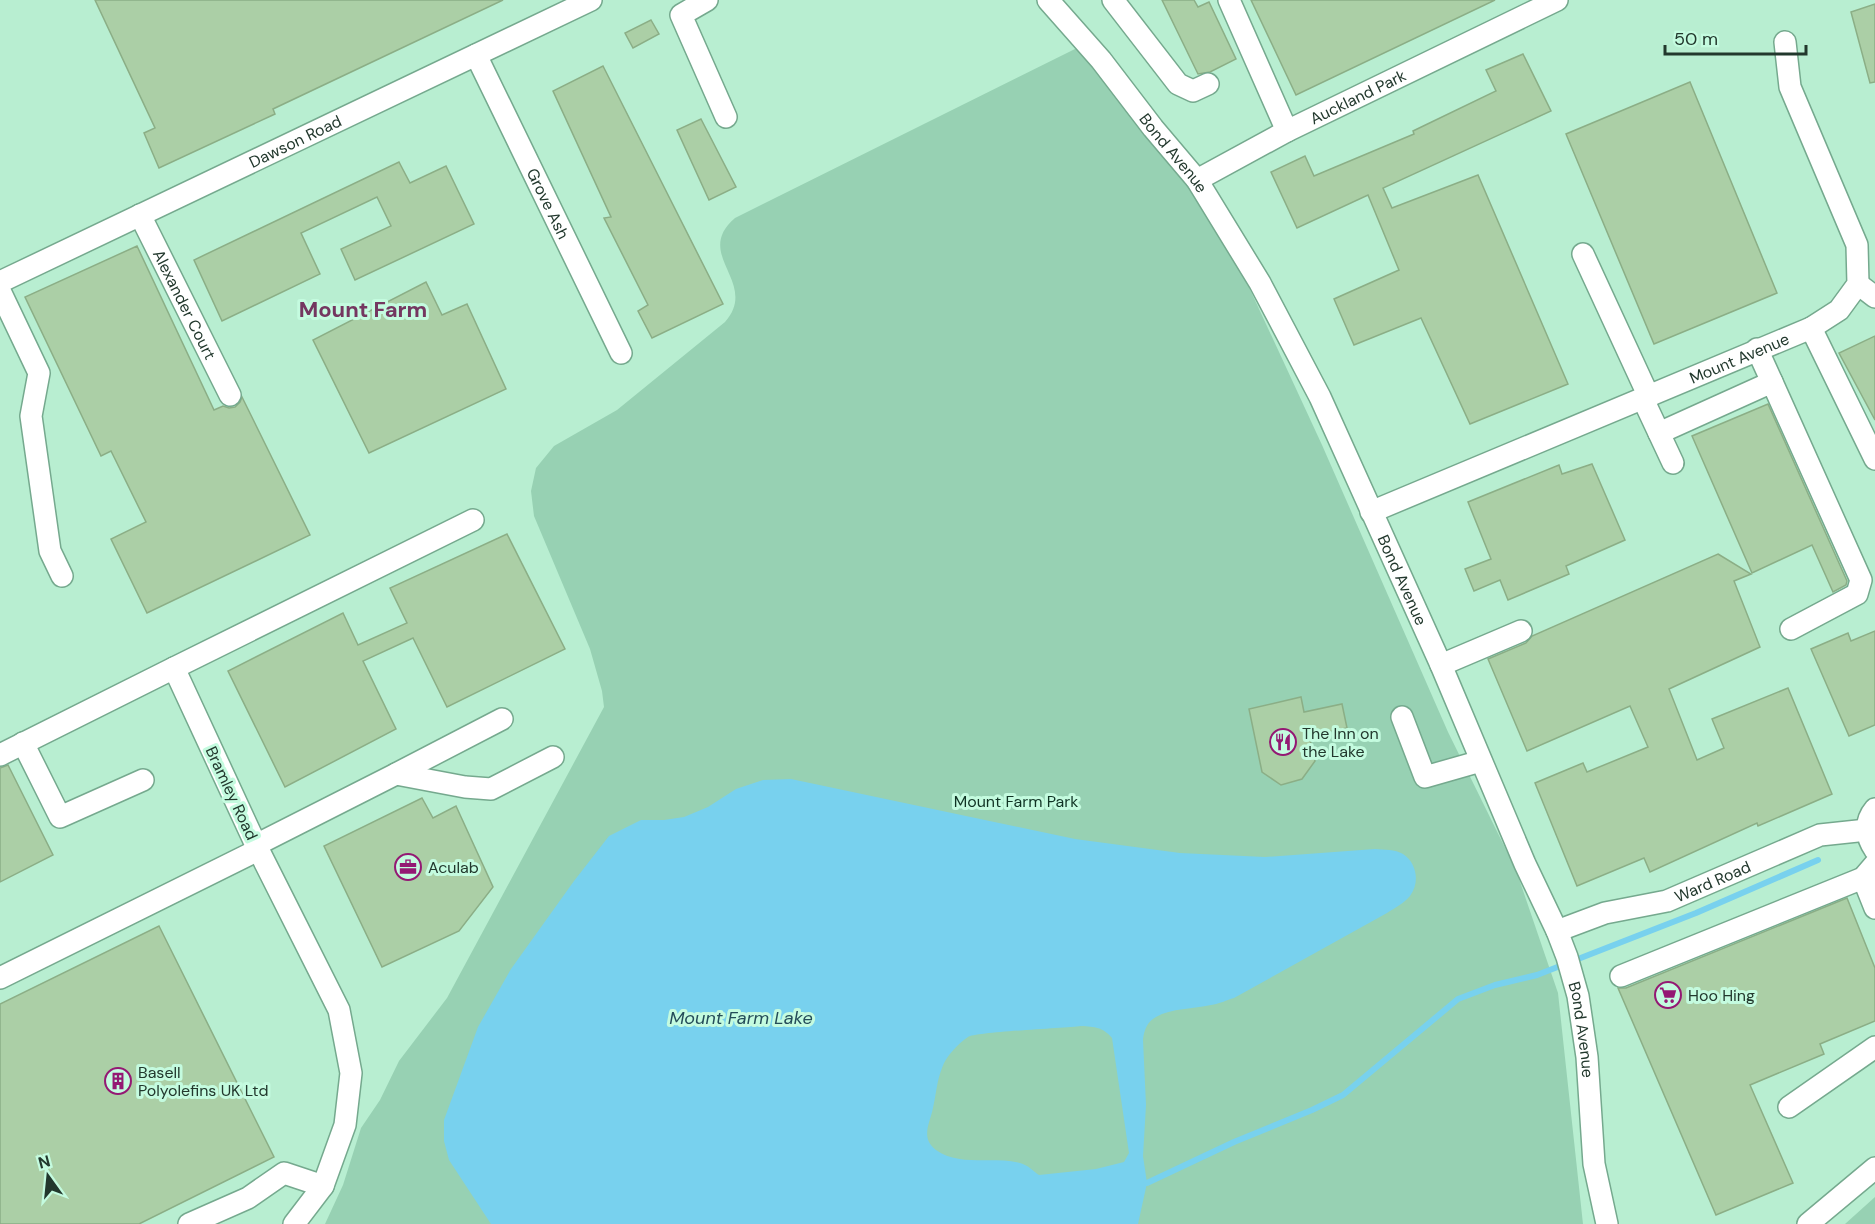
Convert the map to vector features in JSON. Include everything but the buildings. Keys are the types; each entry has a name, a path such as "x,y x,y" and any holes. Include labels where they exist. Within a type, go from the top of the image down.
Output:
{"street":[{"name":"Dawson Road","path":"0,282 476,55 564,6 591,0"},
{"path":"707,0 681,15 726,117"},
{"name":"Bond Avenue","path":"1048,0 1101,60 1153,128 1197,180 1260,283 1320,398 1441,665 1525,864 1557,931 1568,962 1578,996 1587,1057 1594,1164 1607,1224"},
{"path":"1113,0 1178,84 1193,90 1208,84"},
{"path":"1229,0 1287,131"},
{"name":"Auckland Park","path":"1197,180 1287,131 1557,0"},
{"path":"1785,42 1790,87 1857,246 1858,284 1875,297"},
{"name":"Grove Ash","path":"476,55 621,353"},
{"name":"Alexander Court","path":"140,215 231,395"},
{"path":"1583,254 1673,463"},
{"name":"Mount Avenue","path":"1371,512 1811,328 1839,310 1858,284"},
{"path":"0,291 39,373 31,416 50,551 62,576"},
{"path":"1811,328 1875,459"},
{"path":"1758,349 1861,580 1861,587 1857,594 1791,629"},
{"path":"1659,433 1772,382"},
{"path":"0,754 473,520"},
{"path":"1441,665 1521,631"},
{"name":"Bramley Road","path":"174,668 257,847 339,1010 351,1073 345,1125 323,1186 294,1224"},
{"path":"1402,717 1425,777 1481,761"},
{"path":"0,978 502,719"},
{"path":"23,743 60,817 143,780"},
{"path":"396,774 465,787 490,789 553,757"},
{"path":"1875,809 1868,821 1867,830 1869,840 1875,850"},
{"name":"Ward Road","path":"1557,931 1605,914 1667,901 1820,835 1867,830"},
{"path":"1621,976 1869,871 1875,908"},
{"path":"1789,1107 1875,1047"},
{"path":"1808,1224 1875,1168"},
{"path":"189,1224 248,1198 284,1173 323,1186"}],"green space":[{"name":"Mount Farm Park","path":"1079,47 1169,162 1229,244 1322,445 1448,732 1516,870 1558,993 1583,1224 325,1224 343,1185 361,1128 380,1100 399,1061 447,998 604,707 602,691 590,649 534,516 531,491 536,468 554,446 617,410 725,322 734,308 735,294 722,257 720,244 724,231 735,218"},
{"path":"1875,1197 1875,1224 1845,1224"}],"water":[{"name":"Mount Farm Lake","path":"791,779 1075,839 1180,853 1265,857 1375,849 1393,850 1408,858 1414,868 1416,879 1410,896 1393,909 1234,998 1162,1014 1148,1024 1143,1040 1146,1105 1143,1156 1147,1183 1138,1224 491,1224 449,1160 444,1141 444,1120 478,1027 511,969 609,836 641,820 684,817 708,807 736,789 763,780","holes":["1095,1027 1112,1038 1129,1153 1124,1162 1096,1169 1039,1175 1020,1163 955,1158 945,1155 931,1145 927,1130 940,1073 949,1055 964,1040 986,1033"]}],"waterway":[{"path":"1147,1183 1343,1095 1458,999 1495,985 1537,975 1696,913 1818,860"}],"place":[{"name":"The Inn on the Lake","path":"1283,742"},
{"name":"Aculab","path":"408,867"},
{"name":"Hoo Hing","path":"1668,995"},
{"name":"Basell Polyolefins UK Ltd","path":"118,1081"}],"district":[{"name":"Mount Farm","path":"363,309"}]}
